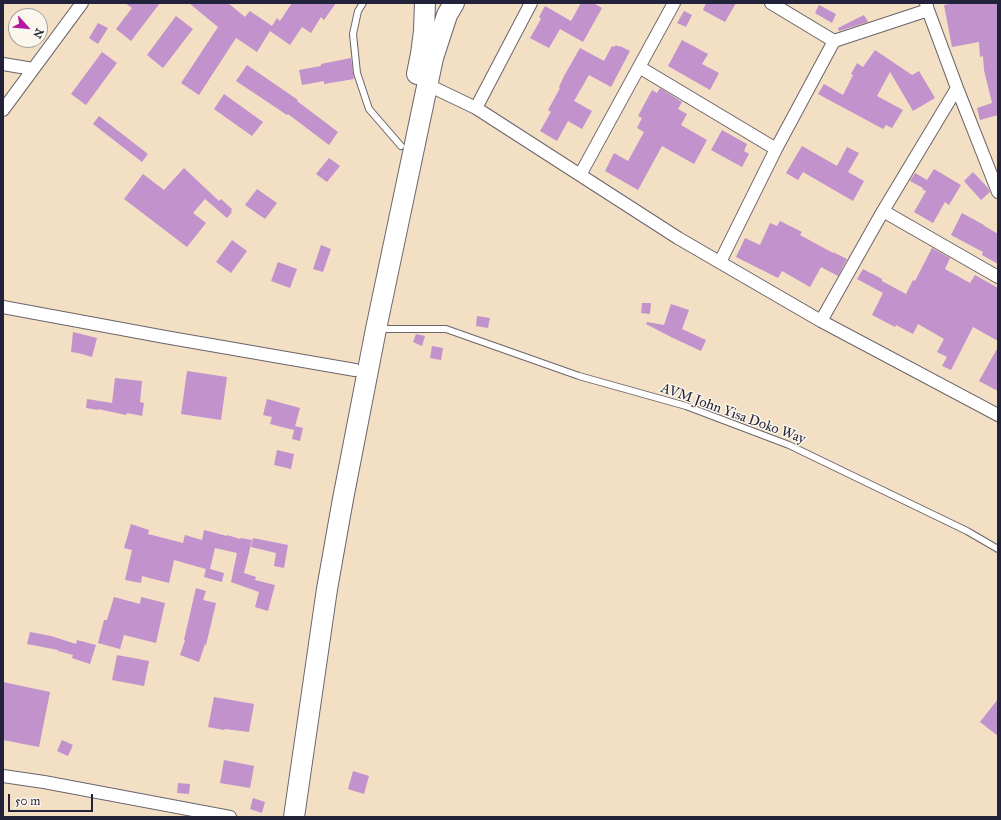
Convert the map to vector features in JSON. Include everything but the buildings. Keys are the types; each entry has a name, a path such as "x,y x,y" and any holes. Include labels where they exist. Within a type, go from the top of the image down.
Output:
{"highway":[{"path":"282,817 304,660 330,504 363,326 421,54 425,3"},
{"path":"294,817 327,590 376,329 433,58 447,15 454,3"}],"street":[{"path":"3,110 82,3"},
{"path":"476,108 531,3"},
{"path":"580,175 674,3"},
{"path":"771,3 834,41"},
{"path":"720,262 776,149 834,41 927,7 998,192"},
{"path":"3,64 33,69"},
{"path":"639,67 776,149"},
{"path":"428,85 476,108 678,238 821,321 998,415"},
{"path":"821,321 883,211 957,88"},
{"path":"883,211 998,278"},
{"path":"3,307 355,370"},
{"path":"3,776 44,782 230,817"}],"lane":[{"path":"363,3 358,11 354,34 357,73 369,109 401,146"},
{"name":"AVM John Yisa Doko Way","path":"376,329 446,329 579,376 686,406 789,445 967,531 998,549"}]}
